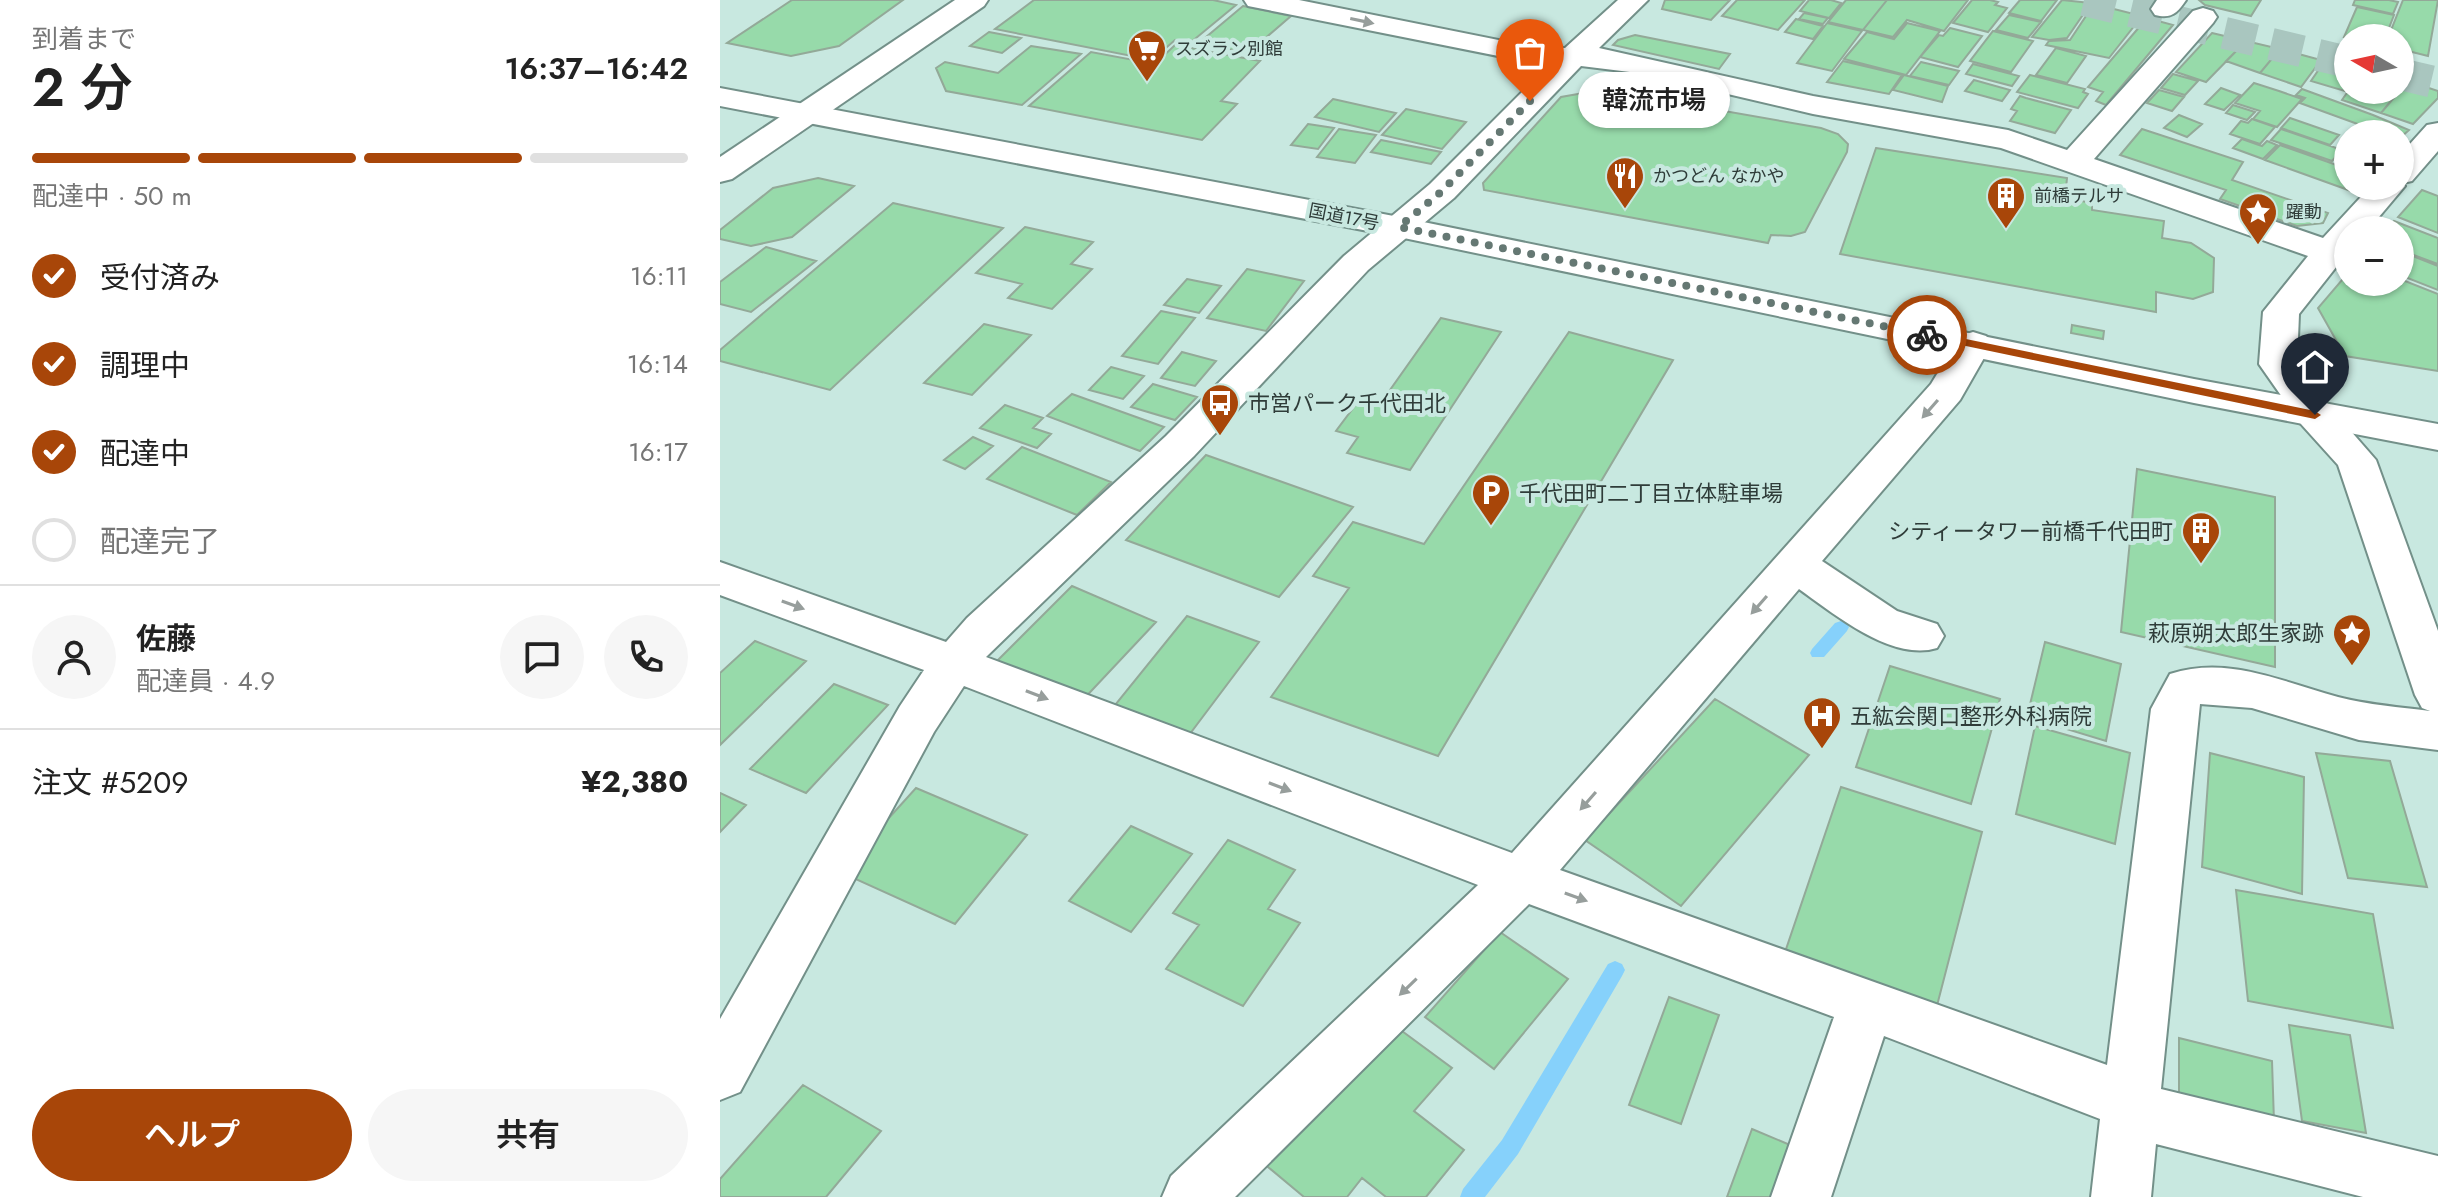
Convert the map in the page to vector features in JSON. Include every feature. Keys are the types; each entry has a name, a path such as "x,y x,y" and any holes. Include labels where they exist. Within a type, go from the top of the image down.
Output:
{"main road":[{"path":"720,172 974,0"},
{"path":"1258,0 1538,57 1574,56 1638,64 1813,105 2008,140 2074,162 2334,236"},
{"path":"720,1073 917,719 954,663 1038,577 1180,446 1356,263 1442,191 1574,56 1634,0"},
{"path":"2074,162 2203,17"},
{"name":"国道17号","path":"720,97 1399,227 2315,415 2438,437"},
{"path":"2414,159 2438,132"},
{"path":"2362,216 2376,200"},
{"path":"2334,247 2288,300 2278,324 2278,364 2315,415 2356,460 2438,695"},
{"path":"1192,1197 1522,877 1946,391 1973,344"},
{"path":"1794,564 1881,623 1921,636"},
{"path":"720,578 1866,1005 2074,1079 2165,1119 2438,1186"},
{"path":"2121,1197 2174,709 2186,687 2206,683 2240,685 2358,721 2438,731"},
{"path":"1801,1197 1866,1005"}],"building":[{"path":"792,0 903,0 839,46 791,56 727,43"},
{"path":"1034,0 1213,0 1236,5 1190,43 1175,40 1152,60 995,29"},
{"path":"1665,0 1730,0 1711,20 1662,9"},
{"path":"1737,0 1805,0 1778,30 1722,16"},
{"path":"1809,0 1841,3 1829,18 1800,11"},
{"path":"1846,0 1887,0 1863,30 1828,22"},
{"path":"1887,0 1968,0 1944,31 1907,20 1893,37 1863,30"},
{"path":"1972,0 1990,0 2007,8 1988,32 1953,23"},
{"path":"2020,0 2057,0 2041,21 2009,13"},
{"path":"2062,0 2091,3 2067,38 2049,40 2032,37"},
{"path":"2199,0 2261,0 2251,16 2205,5"},
{"path":"2355,0 2398,2 2393,14 2353,5"},
{"path":"2403,0 2438,0 2428,56 2414,52 2414,24 2394,24"},
{"path":"2094,4 2142,16 2109,58 2046,45 2049,41 2070,40"},
{"path":"1243,6 1291,16 1248,53 1199,43"},
{"path":"2357,7 2394,15 2390,24 2350,24"},
{"path":"1804,13 1828,18 1823,24 1799,19"},
{"path":"2009,15 2041,22 2028,38 1996,30"},
{"path":"2147,18 2173,25 2106,105 2096,101 2103,92 2088,87"},
{"path":"1796,19 1823,26 1813,39 1785,32"},
{"path":"1827,23 1862,31 1832,71 1797,63"},
{"path":"1907,23 1940,31 1906,75 1844,59 1867,32 1894,39"},
{"path":"1950,28 1982,36 1958,67 1920,57 1939,35 1943,36"},
{"path":"1993,31 2033,41 2011,72 1970,61"},
{"path":"989,32 1021,38 1002,53 970,46"},
{"path":"2212,33 2246,41 2206,82 2176,72"},
{"path":"1635,35 1730,54 1719,69 1613,45 1618,40"},
{"path":"2246,41 2280,49 2260,73 2226,61"},
{"name":"スズラン別館","path":"1175,45 1260,61 1221,101 1237,104 1202,140 1029,106 1091,52 1155,64"},
{"path":"1031,46 1081,54 1022,105 946,91 936,68 945,62 998,73"},
{"path":"2056,48 2086,56 2067,83 2036,75"},
{"path":"2280,49 2321,60 2301,87 2260,73"},
{"path":"2326,59 2334,61 2334,88 2311,81"},
{"path":"1843,61 1902,75 1889,94 1827,82"},
{"path":"1921,62 1959,71 1949,85 1910,76"},
{"path":"1973,64 2019,76 2012,86 1966,74"},
{"path":"2173,74 2198,81 2185,95 2161,88"},
{"path":"1904,75 1948,86 1942,102 1893,90"},
{"path":"2030,75 2085,89 2083,92 2088,94 2078,108 2017,92"},
{"path":"1974,80 2010,90 2002,101 1965,91"},
{"path":"2254,83 2302,99 2277,127 2253,119 2260,111 2235,103"},
{"path":"2414,83 2438,91 2438,98 2414,123 2414,120 2401,120 2381,113 2389,104 2414,104"},
{"path":"2221,88 2240,95 2224,110 2205,104"},
{"path":"2302,89 2334,101 2334,104 2343,104 2385,120 2347,120 2300,103 2305,98 2296,95"},
{"path":"2159,90 2184,97 2172,111 2147,103"},
{"path":"1610,91 1821,128 1838,134 1848,144 1847,152 1805,232 1791,236 1771,235 1768,243 1484,190 1483,183 1561,97"},
{"path":"2020,96 2071,110 2055,133 2010,121 2017,111 2011,109"},
{"path":"1333,99 1396,113 1379,132 1315,117"},
{"path":"2354,104 2388,104 2381,113"},
{"path":"2233,105 2255,112 2247,120 2226,113"},
{"path":"1406,109 1466,122 1442,149 1382,135"},
{"path":"2179,115 2202,124 2187,137 2164,128"},
{"path":"2290,118 2334,133 2334,141 2330,145 2281,128"},
{"path":"2252,119 2275,127 2260,144 2230,134 2241,121 2248,123"},
{"path":"1308,124 1334,128 1318,149 1291,145"},
{"path":"1339,129 1376,135 1355,163 1317,157"},
{"path":"2142,129 2243,162 2232,180 2328,213 2323,223 2297,226 2220,199 2226,190 2120,155"},
{"path":"2281,129 2334,147 2334,159 2332,161 2271,140"},
{"path":"2242,139 2262,146 2267,141 2277,145 2263,159 2233,148"},
{"path":"1381,140 1441,152 1431,164 1371,152"},
{"path":"2280,145 2334,164 2334,185 2265,160"},
{"name":"前橋テルサ","path":"1876,148 2067,178 2065,198 2092,203 2092,210 2164,221 2162,238 2191,243 2214,258 2213,292 2193,299 2156,292 2156,312 1840,254"},
{"path":"818,178 854,186 792,237 751,246 720,239 720,230 773,188"},
{"path":"2422,190 2438,196 2438,233 2414,223 2414,216 2399,216"},
{"path":"893,203 1003,228 830,390 720,361 720,350"},
{"path":"1025,227 1093,242 1071,264 1092,269 1052,309 1008,298 1022,284 976,273"},
{"path":"2414,229 2438,238 2438,264 2414,255"},
{"path":"766,247 816,261 751,312 720,304 720,282"},
{"path":"2414,257 2438,266 2438,290 2414,281"},
{"path":"1247,269 1304,281 1266,331 1207,318"},
{"path":"1187,279 1221,286 1199,313 1164,305"},
{"path":"2414,285 2438,294 2438,371 2345,356 2318,308 2334,289 2334,296 2414,296"},
{"path":"1161,311 1195,318 1158,364 1122,356"},
{"path":"1441,318 1501,332 1410,470 1347,453 1358,437 1336,431 1360,399 1380,404"},
{"path":"984,324 1031,335 972,395 924,383"},
{"path":"2072,325 2104,331 2103,339 2071,333"},
{"path":"1569,332 1673,360 1438,756 1271,697 1349,588 1313,576 1353,522 1424,544"},
{"path":"1182,352 1216,361 1195,386 1161,378"},
{"path":"1111,367 1144,376 1123,399 1089,390"},
{"path":"1153,384 1197,397 1175,420 1131,407"},
{"path":"1072,394 1164,427 1140,451 1047,416"},
{"path":"1005,405 1043,418 1033,428 1051,434 1037,448 980,428"},
{"path":"973,437 993,446 965,469 944,460"},
{"path":"1022,447 1111,482 1077,515 987,479"},
{"path":"1206,455 1353,507 1279,597 1126,540"},
{"name":"シティータワー前橋千代田町","path":"2137,469 2275,497 2275,667 2121,632"},
{"path":"1072,586 1156,622 1079,704 993,665"},
{"path":"1187,616 1259,642 1186,739 1111,710"},
{"path":"755,641 806,661 720,745 720,673"},
{"path":"2045,642 2121,664 2106,741 2027,717"},
{"path":"1890,666 2000,699 1971,804 1856,767"},
{"path":"834,684 888,705 806,793 750,769"},
{"path":"1715,699 1809,755 1681,906 1585,840"},
{"path":"2035,726 2130,753 2115,844 2016,814"},
{"path":"2210,753 2304,777 2302,894 2202,867"},
{"path":"2316,753 2390,761 2427,887 2348,878"},
{"path":"1841,787 1982,832 1933,1021 1780,967"},
{"path":"916,788 1027,835 955,924 840,872"},
{"path":"720,793 746,805 720,832"},
{"path":"1131,826 1192,854 1131,932 1069,901"},
{"path":"1228,840 1295,870 1268,909 1300,923 1243,1006 1166,969 1199,925 1173,913"},
{"path":"2236,890 2373,914 2393,1028 2248,1001"},
{"path":"1500,932 1568,979 1494,1069 1425,1017"},
{"path":"1669,997 1719,1015 1681,1124 1629,1105"},
{"path":"1387,1020 1452,1068 1414,1111 1464,1150 1426,1197 1386,1197 1362,1178 1347,1197 1304,1197 1262,1162"},
{"path":"2289,1025 2350,1035 2366,1133 2302,1121"},
{"path":"2179,1038 2272,1061 2274,1122 2179,1097"},
{"path":"803,1085 881,1131 826,1197 720,1197 720,1179"},
{"path":"1752,1129 1802,1150 1785,1197 1727,1197"}],"waterway":[{"path":"1818,653 1841,627"},
{"path":"1471,1197 1510,1147 1615,970"}],"tunnel":[{"path":"2084,0 2334,59"},
{"path":"2414,77 2438,83"}],"way so far":[{"path":"1530,101 1442,191 1399,227 1927,335"}],"place":[{"name":"スズラン別館","path":"1147,83"},
{"name":"韓流市場","path":"1530,101"},
{"name":"かつどん なかや","path":"1625,210"},
{"name":"前橋テルサ","path":"2006,230"},
{"name":"躍動","path":"2258,246"},
{"name":"市営パーク千代田北","path":"1220,437"},
{"name":"千代田町二丁目立体駐車場","path":"1491,527"},
{"name":"シティータワー前橋千代田町","path":"2201,565"},
{"name":"萩原朔太郎生家跡","path":"2352,667"},
{"name":"五紘会関口整形外科病院","path":"1822,750"}],"route":[{"path":"1927,335 2315,415"}]}
